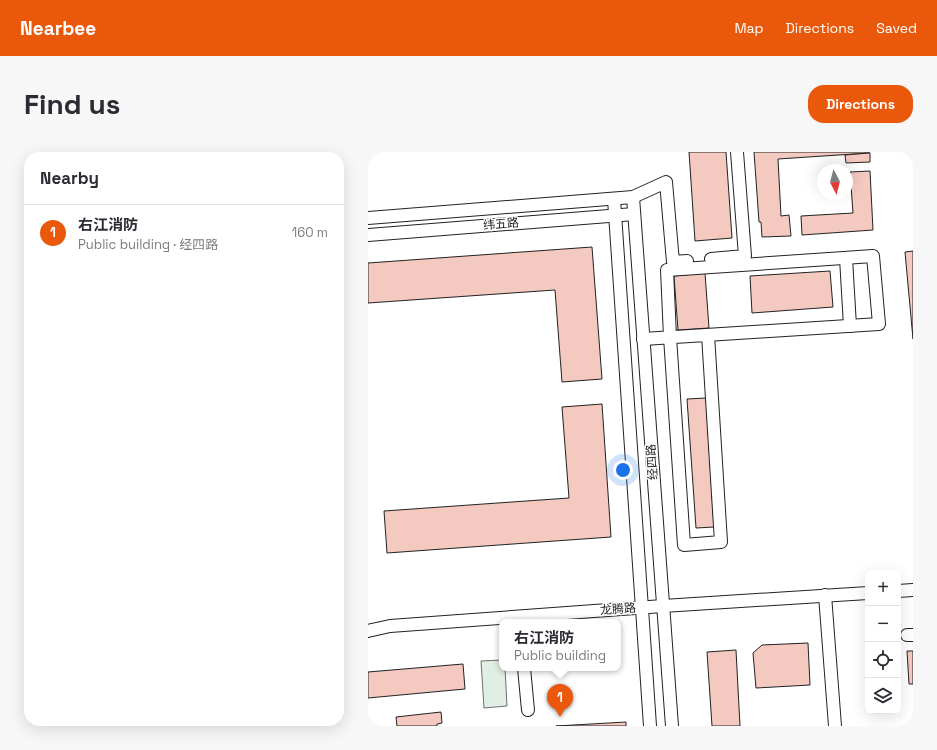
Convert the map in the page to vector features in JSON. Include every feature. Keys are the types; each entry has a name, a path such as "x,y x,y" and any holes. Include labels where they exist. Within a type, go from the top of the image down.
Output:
{"street":[{"name":"纬五路","path":"368,218 633,197 666,182 673,262 745,256 737,152"},
{"name":"经四路","path":"633,197 672,726"},
{"name":"经四路","path":"614,199 650,726"},
{"name":"纬五路","path":"368,235 634,214"},
{"path":"643,339 670,337 879,324 873,256 667,270 670,337 684,545 721,542 708,335"},
{"path":"846,258 850,326"},
{"name":"龙腾路","path":"520,619 642,607 865,593"},
{"path":"825,596 835,726"},
{"name":"龙腾路","path":"368,631 390,626 499,620"},
{"path":"524,671 528,710"}],"green space":[{"path":"499,660 499,671 505,671 507,706 484,708 481,661"}],"building":[{"path":"689,152 726,152 732,238 695,241"},
{"path":"754,152 869,153 778,159 781,216 789,215 791,236 762,237 761,222 759,222"},
{"path":"870,153 870,162 846,163 845,155"},
{"path":"870,171 873,230 802,235 801,216 853,213 853,172"},
{"path":"592,247 602,379 562,382 555,290 368,303 368,263"},
{"path":"913,251 913,339 905,252"},
{"path":"830,271 833,307 752,313 750,276"},
{"path":"705,273 709,328 678,330 674,276"},
{"path":"706,398 714,527 696,528 687,399"},
{"path":"602,404 611,537 387,553 384,511 569,498 562,407"},
{"path":"808,643 810,685 756,688 753,653 762,645"},
{"path":"736,650 740,726 712,726 707,652"},
{"path":"907,651 913,651 913,684 909,684"},
{"path":"463,664 465,689 368,698 368,672"},
{"path":"441,712 442,723 437,724 437,726 397,726 396,717"},
{"path":"626,722 626,726 556,726"}],"place":[{"name":"右江消防","path":"560,717"}]}
